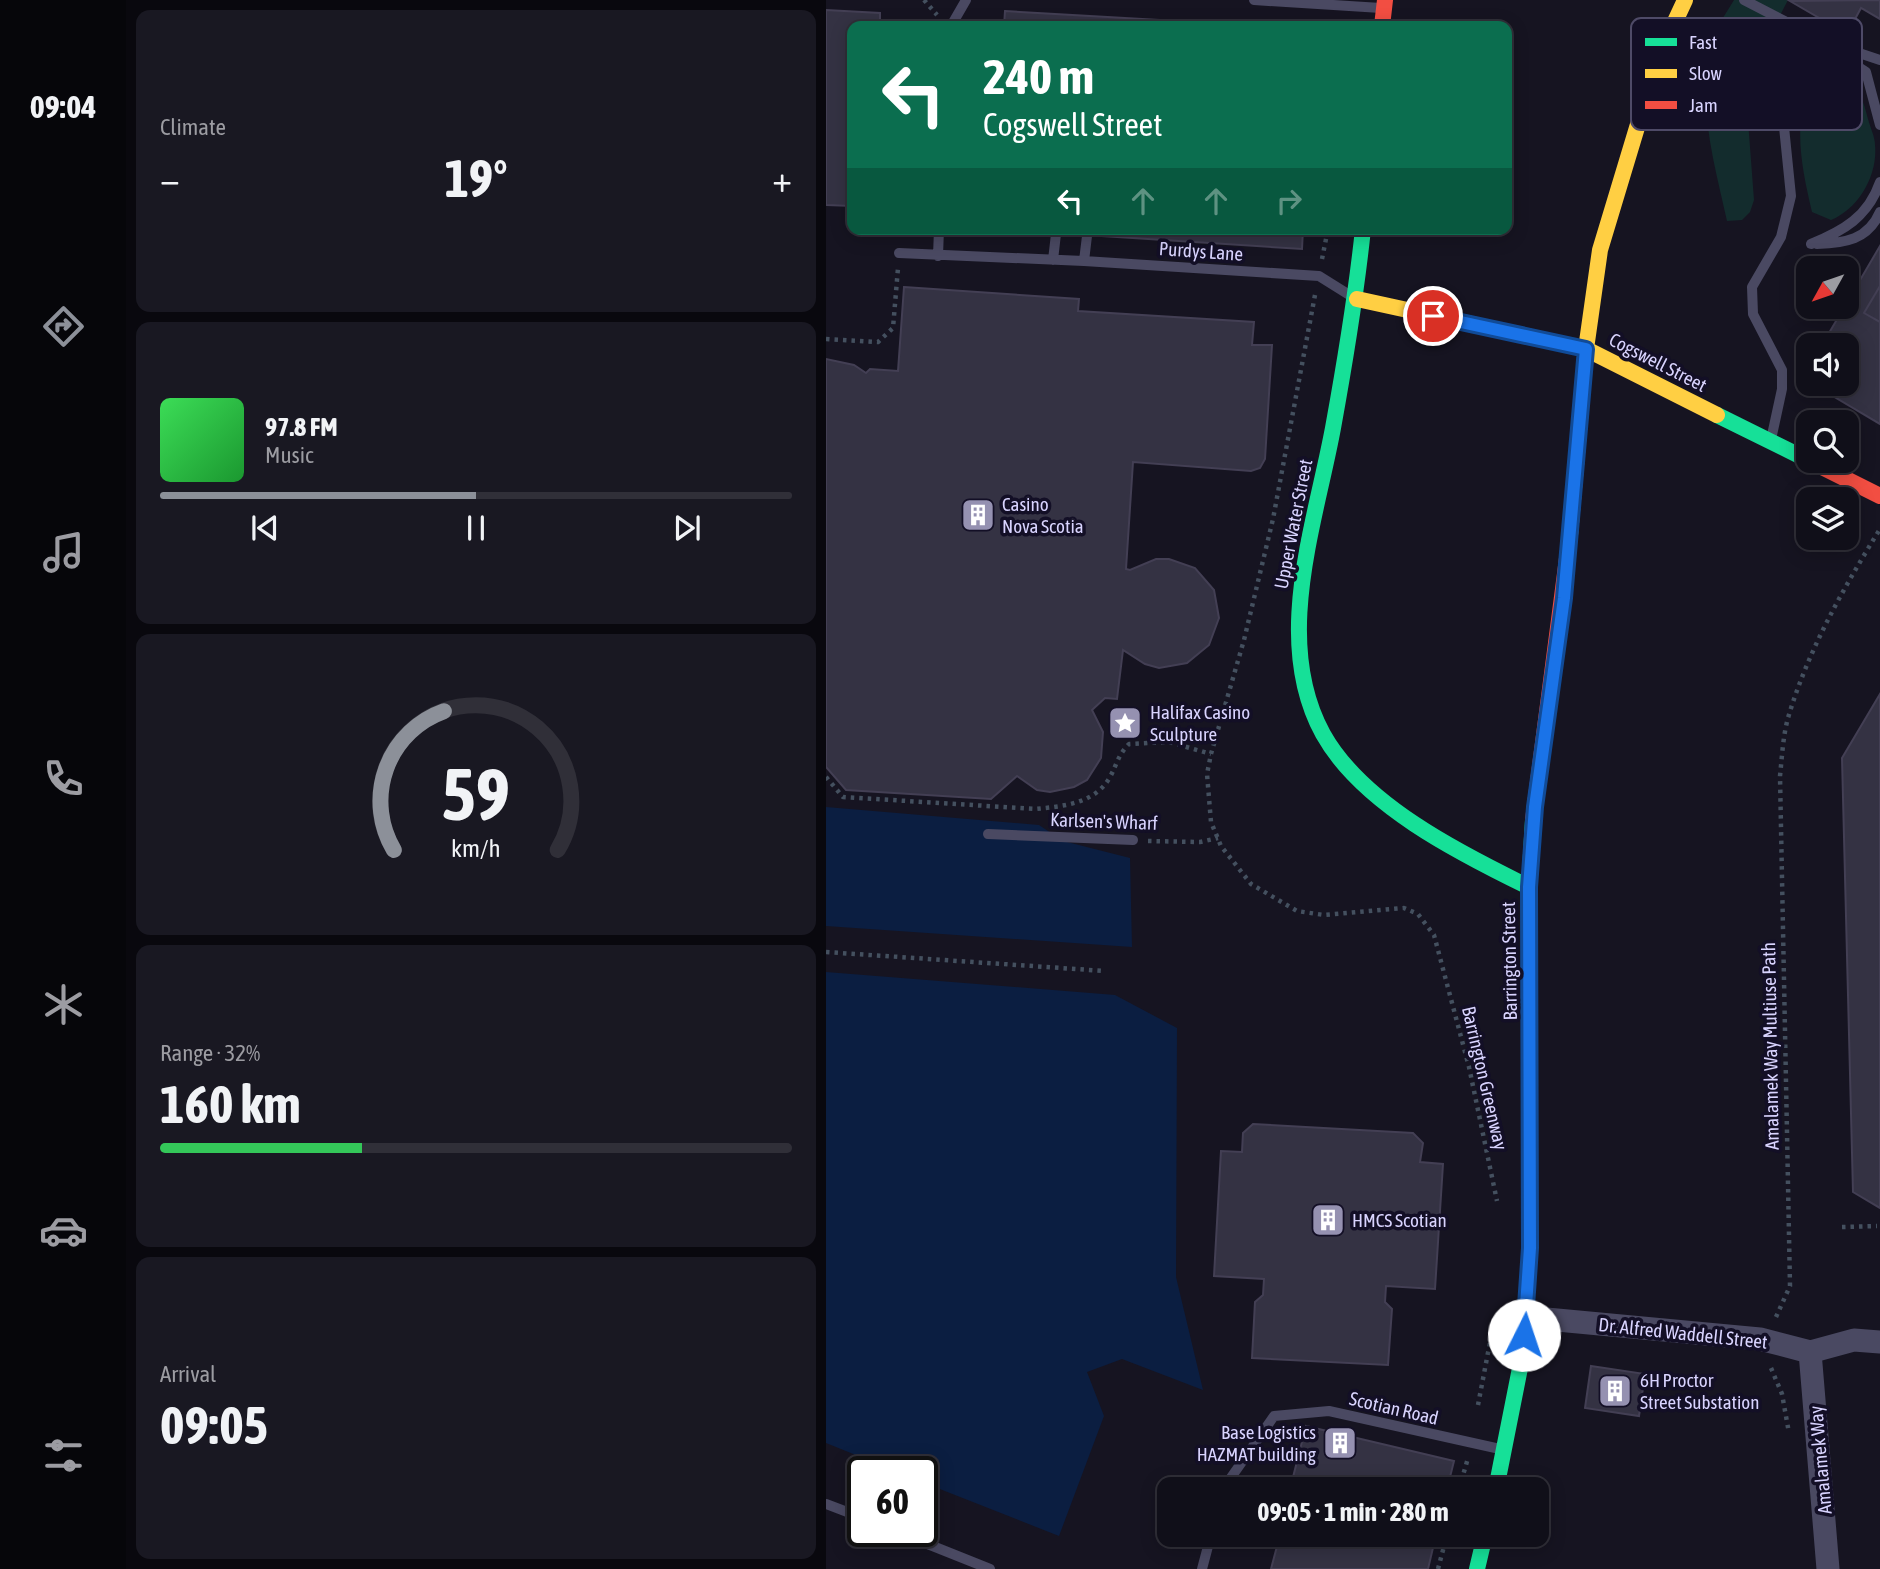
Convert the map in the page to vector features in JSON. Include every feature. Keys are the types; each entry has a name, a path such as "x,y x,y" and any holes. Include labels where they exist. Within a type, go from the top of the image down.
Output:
{"main road":[{"name":"Barrington Street","path":"1677,18 1685,0"},
{"name":"Barrington Street","path":"1499,1477 1523,1353 1530,1236 1529,887 1534,817 1564,598 1586,349 1600,250 1636,130"},
{"name":"Upper Water Street","path":"1362,235 1357,299 1300,586 1300,656 1304,686 1324,736 1368,787 1433,835 1478,863 1529,887"},
{"name":"Cogswell Street","path":"1357,299 1586,349 1796,454"},
{"name":"Cogswell Street","path":"1834,473 1880,496"},
{"path":"1477,1569 1482,1547"}],"street":[{"name":"Dr. Alfred Waddell Street","path":"1525,1317 1760,1339 1810,1352 1854,1340 1880,1342"},
{"name":"Amalamek Way","path":"1810,1352 1828,1569"}],"lane":[{"path":"954,21 966,0"},
{"path":"1254,0 1384,4"},
{"path":"1744,0 1777,18"},
{"path":"1862,54 1880,60"},
{"path":"1862,69 1866,72 1880,125"},
{"path":"1770,441 1782,389 1782,370 1753,314 1752,287 1781,237 1791,196 1784,130"},
{"path":"1880,182 1862,215 1844,230 1811,244 1848,243 1874,226 1880,212"},
{"path":"938,256 939,235"},
{"path":"1053,260 1056,235"},
{"path":"1084,261 1087,236"},
{"name":"Purdys Lane","path":"899,253 1084,261 1319,276 1357,299"},
{"name":"Karlsen's Wharf","path":"988,834 1133,840"},
{"name":"Scotian Road","path":"1231,1477 1274,1416 1329,1411 1471,1445 1506,1450"},
{"path":"826,1504 847,1512"},
{"path":"935,1547 990,1569"},
{"path":"1202,1569 1208,1547"}],"path":[{"path":"1319,276 1327,235"},
{"path":"826,339 878,342 893,328 899,253"},
{"name":"Amalamek Way Multiuse Path","path":"1760,1339 1779,1313 1790,1286 1780,776 1788,719 1820,635 1845,584 1880,529"},
{"path":"826,777 843,797 1036,809 1064,806 1088,799 1110,776 1117,756 1129,744 1169,742 1211,754"},
{"name":"Karlsen's Wharf","path":"1133,840 1200,842 1218,838"},
{"name":"Barrington Greenway","path":"1434,935 1469,1067 1499,1215"},
{"path":"826,952 1105,971"},
{"path":"1842,1227 1877,1226"},
{"path":"1462,1477 1471,1445 1493,1326"},
{"path":"1760,1339 1782,1394 1792,1447"},
{"path":"1438,1569 1444,1547"}],"green space":[{"path":"1734,0 1788,0 1779,18 1724,18"},
{"path":"1862,100 1874,139 1873,168 1858,200 1831,220 1812,212 1801,130 1862,130"},
{"path":"1708,130 1749,130 1754,200 1750,212 1742,220 1727,221"}],"water":[{"path":"826,807 1039,825 1063,841 1130,858 1132,947 826,926"},
{"path":"826,972 1115,995 1177,1028 1176,1277 1203,1390 1122,1359 1087,1372 1104,1416 1059,1536 938,1488 938,1456 858,1456 826,1443"}],"building":[{"path":"1880,0 1880,19 1861,8 1856,18 1819,18 1790,1"},
{"path":"826,10 880,13 880,21 847,21 847,206 826,205"},
{"path":"1005,11 1178,21 1004,21"},
{"path":"1086,235 1303,235 1302,249"},
{"path":"1880,246 1880,424 1833,396 1859,396 1859,333 1829,333 1837,319 1859,319 1859,282"},
{"path":"1880,286 1880,322 1864,313"},
{"name":"Casino Nova Scotia","path":"904,287 1079,299 1078,311 1254,322 1252,345 1272,345 1265,459 1260,468 1251,471 1133,462 1126,569 1130,570 1156,559 1169,559 1195,568 1214,590 1219,618 1209,645 1187,663 1159,668 1145,664 1123,650 1117,699 1105,698 1092,710 1103,732 1101,758 1087,780 1074,787 1050,792 1037,790 1017,776 991,799 846,790 826,767 826,359 854,365 866,373 870,369 898,371"},
{"path":"1880,694 1880,1208 1853,1192 1842,758"},
{"name":"HMCS Scotian","path":"1253,1124 1413,1133 1423,1143 1420,1162 1443,1164 1435,1289 1386,1286 1385,1302 1392,1309 1388,1365 1252,1358 1255,1302 1263,1295 1264,1279 1214,1276 1221,1151 1242,1152 1243,1133"},
{"name":"6H Proctor Street Substation","path":"1591,1366 1645,1374 1639,1416 1585,1408"},
{"name":"Base Logistics HAZMAT building","path":"1306,1426 1454,1461 1450,1477 1293,1477"},
{"path":"1277,1547 1433,1547 1428,1569 1271,1569"}],"traffic: fast":[{"path":"1362,235 1342,378 1302,582 1299,622 1301,661 1308,698 1323,734 1340,759 1362,783 1414,824 1473,859 1529,887"},
{"path":"1717,415 1796,454"},
{"path":"1498,1477 1523,1353 1530,1249 1529,887 1533,820"},
{"path":"1477,1569 1482,1547"}],"traffic: slow":[{"path":"1677,18 1685,0"},
{"path":"1357,299 1586,349 1600,250 1636,130"},
{"path":"1570,535 1586,349 1717,415"}],"traffic: jam":[{"path":"1383,21 1385,0"},
{"path":"1834,473 1880,496"},
{"path":"1533,820 1570,535"}],"place":[{"name":"Casino Nova Scotia","path":"978,515"},
{"name":"Halifax Casino Sculpture","path":"1125,723"},
{"name":"HMCS Scotian","path":"1328,1220"},
{"name":"6H Proctor Street Substation","path":"1615,1391"},
{"name":"Base Logistics HAZMAT building","path":"1340,1443"}],"route":[{"path":"1433,316 1586,349 1582,422 1564,598 1532,830 1529,887 1532,1038 1530,1248 1524,1335"}]}
